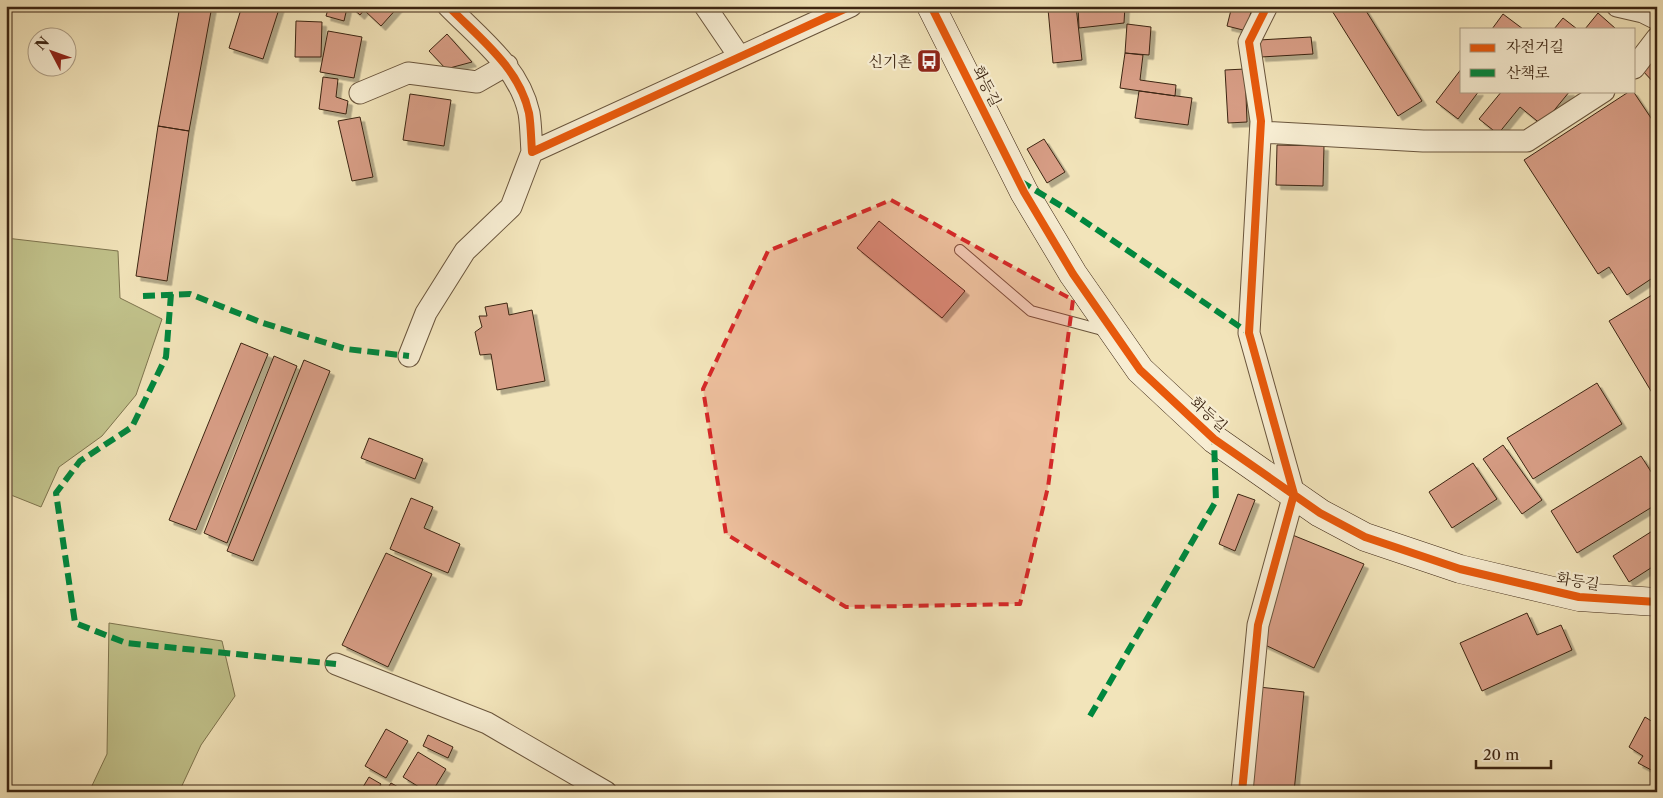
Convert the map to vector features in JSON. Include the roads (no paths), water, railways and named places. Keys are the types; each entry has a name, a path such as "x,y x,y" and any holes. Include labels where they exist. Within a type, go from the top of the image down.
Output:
{"street":[{"path":"409,356 426,314 465,251 511,208 532,152 529,113 520,88 507,65 448,6"},
{"path":"705,6 739,56"},
{"path":"532,152 850,6"},
{"name":"화등길","path":"931,6 1024,192 1073,274 1140,370 1214,438 1320,513 1364,537 1460,570 1578,597 1657,602"},
{"path":"1242,792 1258,625 1294,494 1248,334 1262,121 1249,42 1267,6"},
{"path":"1617,6 1643,12 1657,19"},
{"path":"1636,65 1657,38"},
{"path":"360,92 408,73 476,82 507,65"},
{"path":"1261,132 1423,141 1527,141 1602,92"},
{"path":"336,664 486,723 606,792"}],"lane":[{"path":"960,250 1032,311 1115,334"}],"place":[{"name":"신기촌","path":"929,61"}]}
